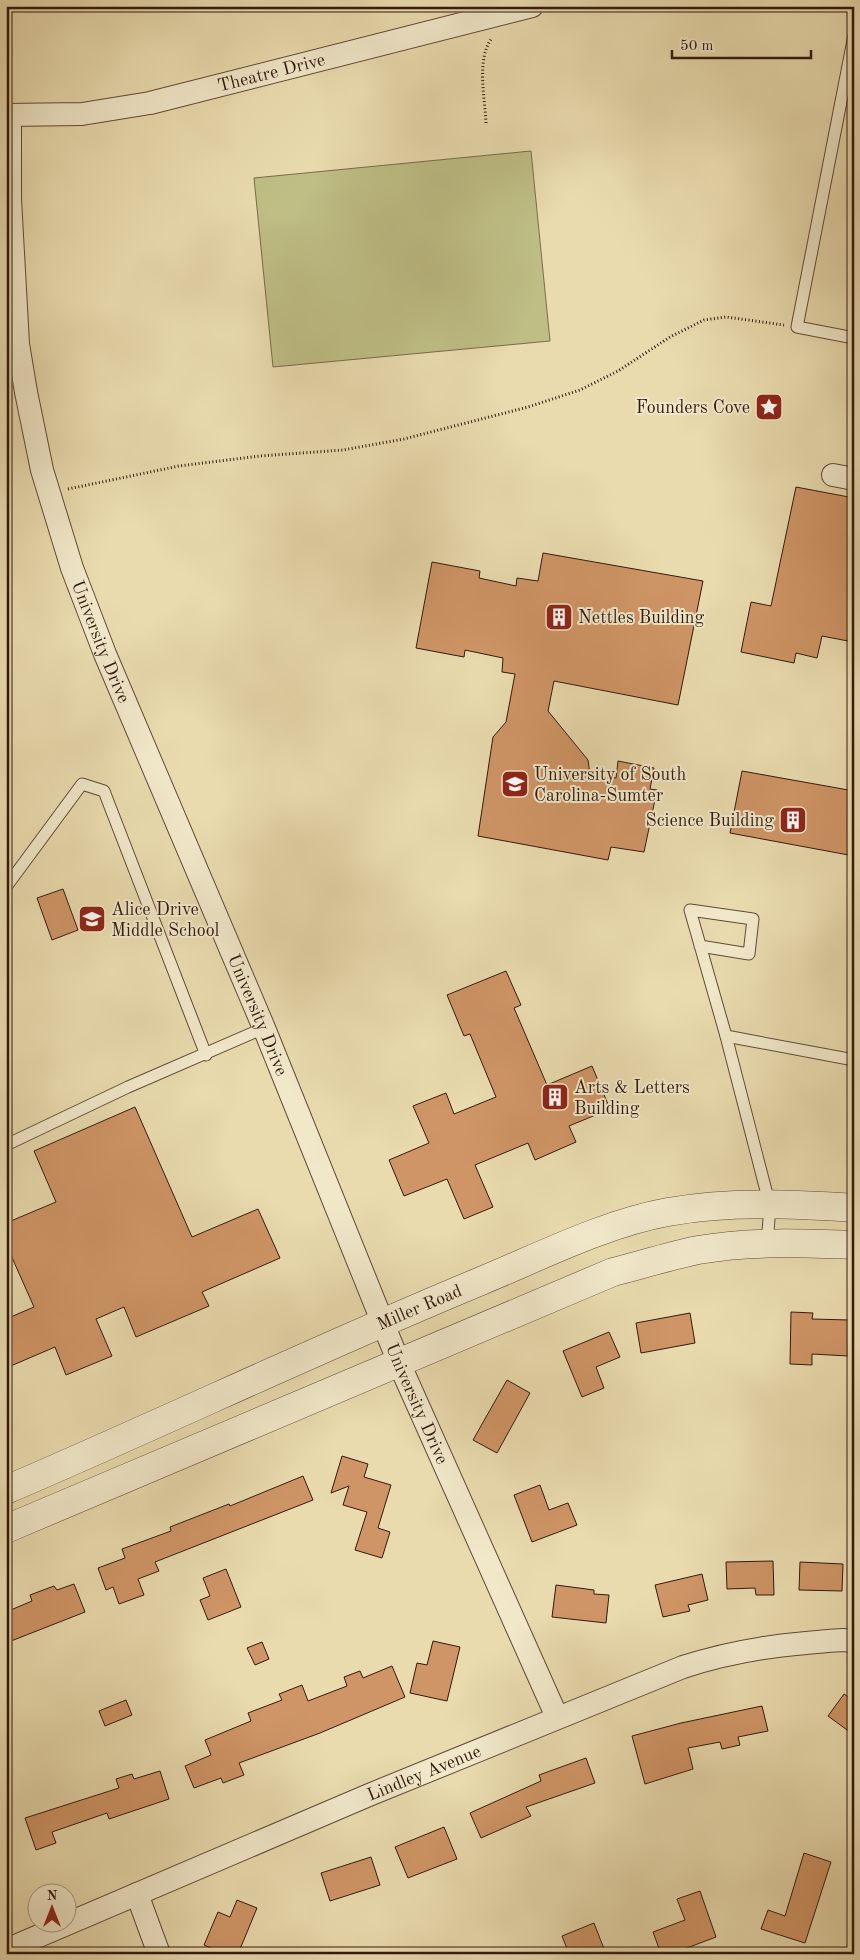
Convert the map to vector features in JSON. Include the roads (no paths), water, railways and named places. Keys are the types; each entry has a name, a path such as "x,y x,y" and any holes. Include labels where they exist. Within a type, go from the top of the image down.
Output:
{"street":[{"name":"Theatre Drive","path":"8,115 82,114 150,102 532,6"},
{"name":"University Drive","path":"8,115 10,200 18,344 34,432 50,496 72,568 105,654 264,1028 399,1363 557,1718"},
{"name":"Miller Road","path":"6,1490 143,1431 382,1322 624,1223 668,1212 727,1205 854,1208"},
{"path":"6,1529 613,1272 697,1251 766,1244 854,1245"},
{"name":"Lindley Avenue","path":"6,1950 624,1689 720,1655 756,1647 792,1643 854,1641"},
{"path":"136,1894 159,1954"}],"lane":[{"path":"854,35 797,327 854,338"},
{"path":"6,887 82,784 104,791 206,1055"},
{"path":"700,946 749,954 754,919 690,910 700,946 726,1036 770,1206 766,1244"},
{"path":"6,1145 128,1087 206,1055 224,1044 264,1028"},
{"path":"726,1036 854,1060"}],"place":[{"name":"Founders Cove","path":"769,407"},
{"name":"Nettles Building","path":"559,617"},
{"name":"University of South Carolina-Sumter","path":"515,784"},
{"name":"Science Building","path":"793,820"},
{"name":"Alice Drive Middle School","path":"92,919"},
{"name":"Arts & Letters Building","path":"555,1097"}]}
